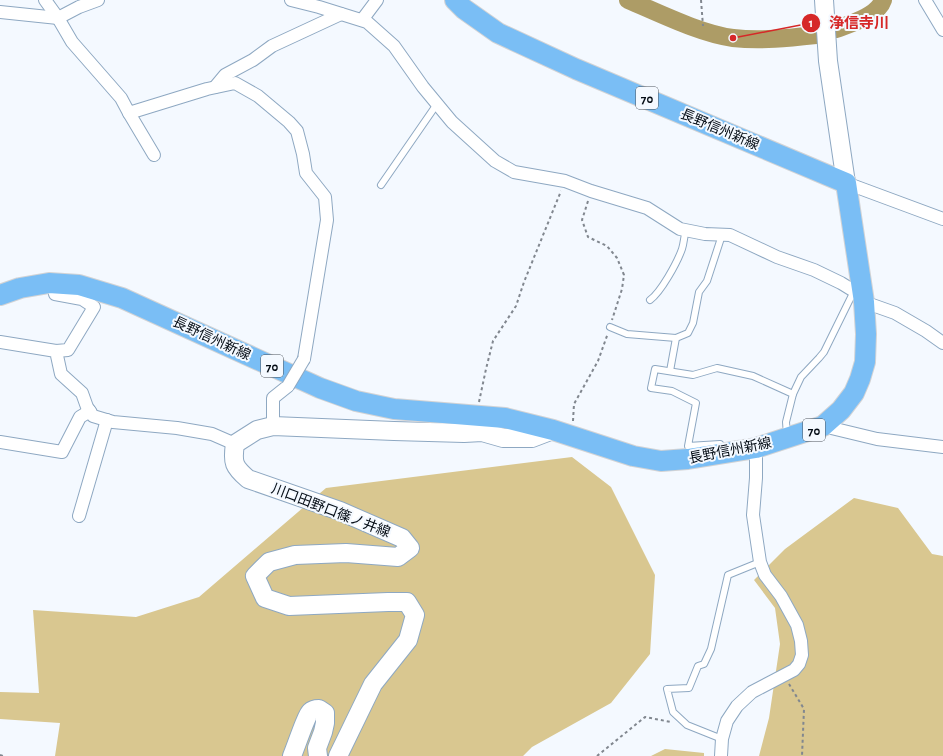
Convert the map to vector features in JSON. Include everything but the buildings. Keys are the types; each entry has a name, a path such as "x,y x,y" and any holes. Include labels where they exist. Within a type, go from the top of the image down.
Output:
{"main road":[{"name":"長野信州新線","path":"0,295 20,288 53,283 79,285 122,298 320,388 356,402 394,409 505,418 553,430 633,456 662,460 688,459 756,448 823,426 841,410 854,392 860,379 865,362 866,334 859,296 846,183 576,69 498,33 464,9 455,0"},
{"path":"824,0 828,61 846,183"},
{"path":"235,444 256,430 273,426 394,431 464,433 482,432 503,438 532,438 553,430"},
{"name":"川口田野口篠ノ井線","path":"235,444 233,455 236,468 248,478 340,511 402,538 410,548 398,557 346,554 295,555 269,562 254,576 265,598 289,606 407,602 415,615 408,640 373,684 338,756"},
{"path":"292,756 304,727 306,717 312,710 319,709 325,713 325,722 317,748 318,756"}],"street":[{"path":"45,0 58,18 72,42 121,98 154,155"},
{"path":"0,12 58,18 79,7 98,0"},
{"path":"290,0 319,7 367,22 394,46 423,87 452,122 495,161 514,172 565,181 591,191 647,208 680,229 705,234 730,235 777,257 814,270 859,296 895,313 943,343"},
{"path":"362,20 377,0"},
{"path":"925,0 943,30"},
{"path":"215,87 225,76 253,60 272,46 341,14"},
{"path":"129,113 215,87 235,83 258,96 297,130 306,173 325,197 327,220 304,359 288,386 273,398 273,426"},
{"path":"846,183 943,218"},
{"path":"0,342 56,351 68,350 94,307 82,299 55,294 53,283"},
{"path":"56,351 61,374 82,393 87,407 93,416 113,422 177,428 212,434 235,444"},
{"path":"0,442 62,452 80,417 90,411"},
{"path":"79,516 107,420"},
{"path":"823,426 877,439 943,447"},
{"path":"721,756 722,739 727,721 744,699 752,692 794,670 799,664 802,655 801,641 797,625 781,596 765,575 760,562 753,516 756,478 756,448"}],"lane":[{"path":"381,185 437,104"},
{"path":"650,300 657,295 682,250 686,230"},
{"path":"610,327 627,334 676,338 688,333 693,323 699,292 706,281 722,235"},
{"path":"788,438 786,422 793,394 800,377 820,358 859,296"},
{"path":"670,371 676,338"},
{"path":"731,452 726,444 688,446 696,403 672,391 650,388 655,369 693,375 717,368 753,376 793,394"},
{"path":"722,739 687,725 673,712 667,689 689,688 698,666 704,664 711,649 728,575 760,562"}],"path":[{"path":"701,0 703,26"},
{"path":"479,405 493,341 516,306 565,181"},
{"path":"572,436 574,404 598,361 622,288 624,275 617,258 607,246 588,238 582,220 591,191"},
{"path":"783,675 804,709 802,756"},
{"path":"596,756 645,717 687,725"}],"shaded area":[{"path":"572,457 611,487 655,575 650,654 611,703 532,747 523,756 55,756 60,723 0,719 0,692 39,693 33,610 136,617 199,597 326,488"},
{"path":"854,498 898,508 932,554 943,556 943,756 759,756 769,718 780,644 775,608 754,580 785,549"},
{"path":"665,749 704,753 704,756 651,756"}],"waterway":[{"path":"628,0 694,28 721,36 743,39 764,39 816,35"},
{"path":"836,29 870,15 876,11 883,0"}],"place":[{"name":"浄信寺川","path":"733,38"}]}
